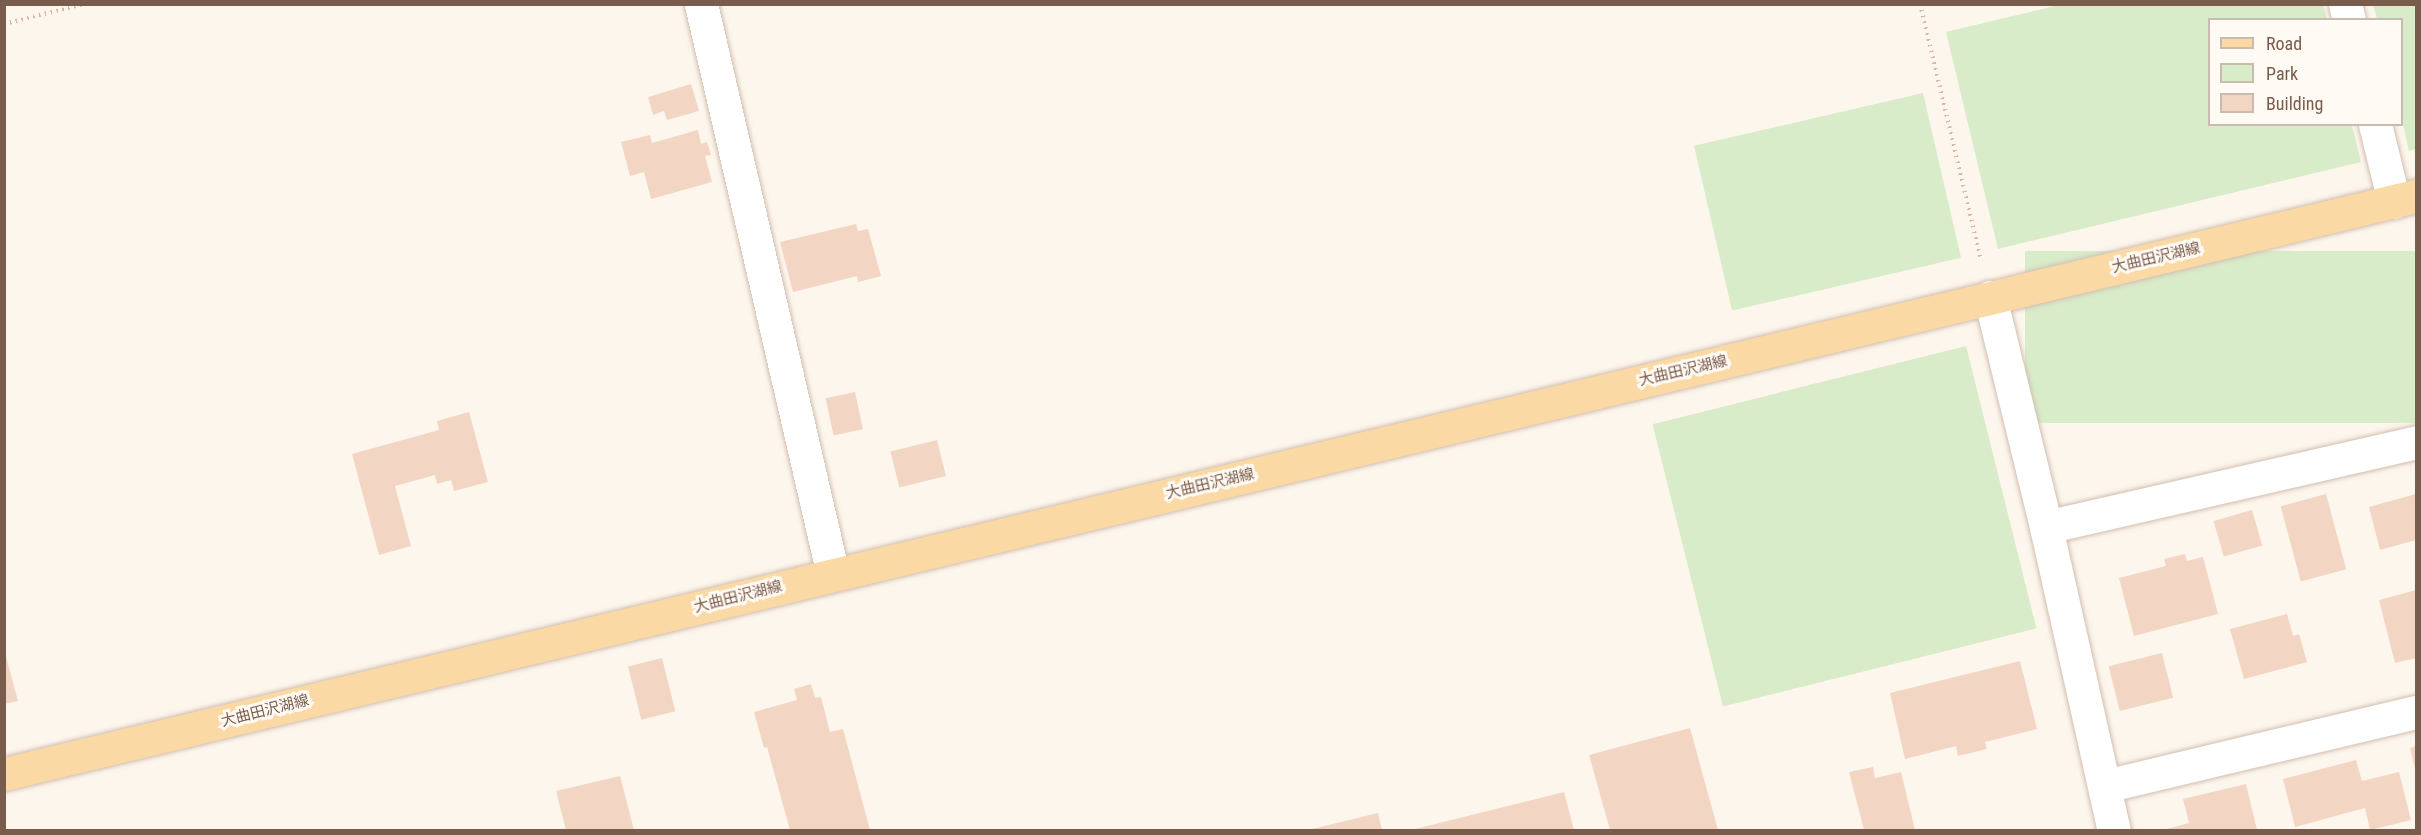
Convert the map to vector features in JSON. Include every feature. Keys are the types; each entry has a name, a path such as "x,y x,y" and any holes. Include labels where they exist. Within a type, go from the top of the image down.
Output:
{"main road":[{"name":"大曲田沢湖線","path":"4,774 2405,199"}],"street":[{"path":"701,4 833,574"},
{"path":"2376,126 2405,199"},
{"path":"1990,297 2046,527 2114,831"},
{"path":"2046,527 2416,442"},
{"path":"2105,786 2416,712"}],"path":[{"path":"4,24 84,4"},
{"path":"1920,4 1990,297"}],"green space":[{"path":"2059,5 2323,5 2327,18 2208,18 2208,126 2352,126 2361,162 1998,249 1946,32"},
{"path":"2373,5 2416,5 2416,149 2409,151 2403,124 2403,18 2377,18"},
{"path":"1923,93 1961,258 1732,311 1694,146"},
{"path":"2025,251 2416,251 2416,423 2025,423"},
{"path":"1966,346 2036,628 1723,706 1653,424"}],"building":[{"path":"691,84 699,111 667,120 664,111 653,115 648,97"},
{"path":"698,130 701,144 707,142 711,155 705,156 712,182 651,199 644,172 630,176 621,142 650,135 652,143"},
{"path":"856,224 858,231 868,229 881,276 858,282 857,276 793,292 780,242"},
{"path":"855,392 863,429 834,435 826,398"},
{"path":"469,412 488,482 454,491 451,480 437,484 435,475 395,486 411,546 379,555 352,454 439,430 437,421"},
{"path":"937,440 946,476 899,488 890,452"},
{"path":"2326,494 2346,569 2301,582 2281,506"},
{"path":"2416,494 2416,540 2380,550 2369,507"},
{"path":"2252,510 2262,546 2224,557 2214,521"},
{"path":"2185,554 2187,561 2203,557 2218,614 2134,636 2119,578 2166,566 2164,559"},
{"path":"2416,590 2416,658 2395,663 2379,600"},
{"path":"2287,614 2293,636 2299,634 2307,662 2244,679 2230,629"},
{"path":"4,649 18,701 4,704"},
{"path":"2162,653 2173,698 2120,711 2109,666"},
{"path":"662,658 675,711 641,720 628,666"},
{"path":"2020,661 2037,729 1985,742 1987,749 1958,756 1956,746 1905,759 1890,693"},
{"path":"811,684 815,698 821,697 830,732 843,729 870,830 790,830 767,747 764,748 754,712 797,700 794,689"},
{"path":"1690,728 1718,830 1610,830 1589,755"},
{"path":"2416,746 2416,773 2410,748"},
{"path":"2356,760 2362,781 2399,772 2411,820 2370,830 2365,808 2295,827 2283,779"},
{"path":"1873,767 1875,778 1901,772 1915,830 1864,830 1849,772"},
{"path":"620,776 634,830 566,830 556,791"},
{"path":"2246,784 2257,830 2163,830 2189,823 2183,799"},
{"path":"1564,792 1574,830 1411,830"},
{"path":"1378,813 1382,830 1308,830"}]}
